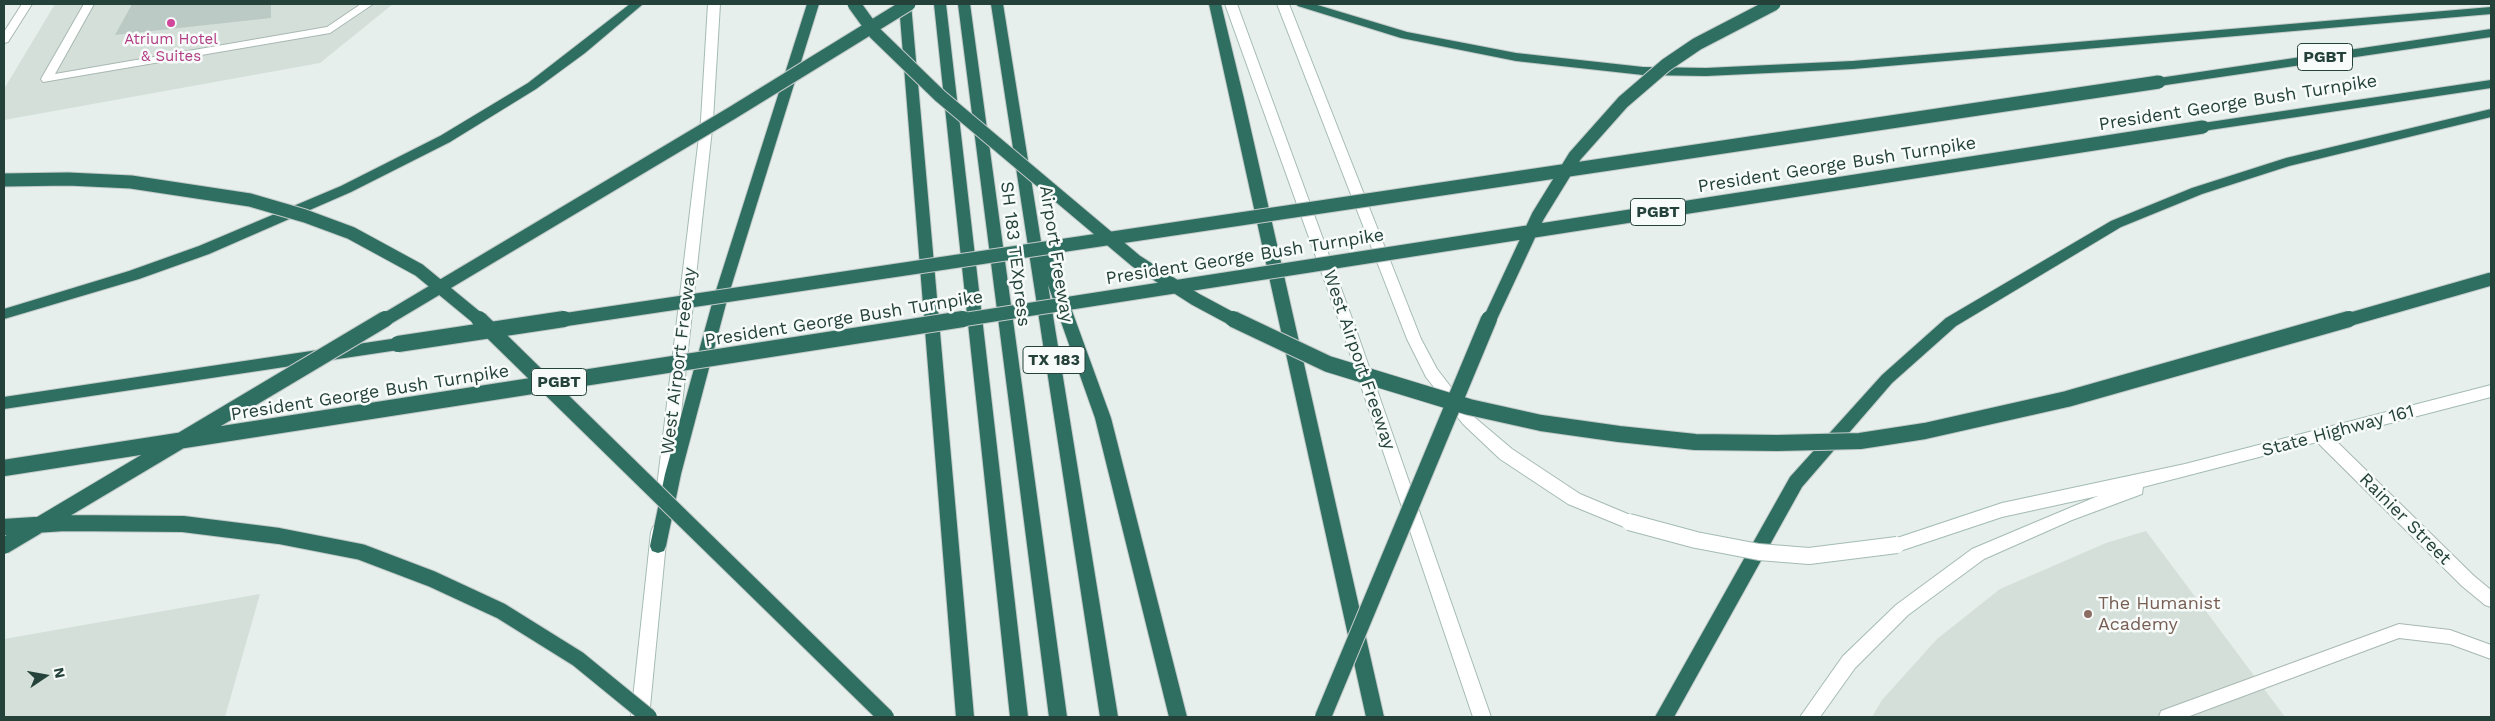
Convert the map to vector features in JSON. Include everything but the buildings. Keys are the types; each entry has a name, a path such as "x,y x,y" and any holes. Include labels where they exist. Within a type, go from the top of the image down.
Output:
{"highway":[{"path":"4,314 125,278 204,250 346,189 445,139 532,86 582,50 637,4"},
{"path":"658,546 673,474 720,300 813,4"},
{"path":"854,4 881,40 940,96 1136,261 1195,300 1261,334 1328,364 1469,407 1541,423 1619,434 1704,442 1777,443 1860,440 1925,431 2067,399 2491,279"},
{"path":"905,4 964,717"},
{"path":"4,546 706,128 910,4"},
{"path":"940,4 1018,717"},
{"name":"SH 183 TEXpress","path":"964,4 1058,717"},
{"name":"Airport Freeway","path":"997,4 1109,717"},
{"path":"1215,4 1238,99 1375,717"},
{"path":"1302,4 1358,22 1456,47 1573,65 1706,72 1799,69 2491,11"},
{"path":"1324,717 1487,324 1538,216 1575,156 1623,102 1666,65 1697,44 1774,4"},
{"name":"President George Bush Turnpike","path":"4,403 2491,33"},
{"name":"President George Bush Turnpike","path":"4,468 2491,84"},
{"path":"1664,717 1796,482 1887,379 1951,322 2037,269 2116,224 2197,191 2286,162 2491,112"},
{"path":"4,180 68,179 131,182 194,190 250,200 305,216 351,233 419,270 473,313 792,622 886,717"},
{"path":"1032,220 1103,418 1178,717"},
{"path":"4,527 65,523 183,524 278,536 361,552 432,579 501,612 578,659 649,717"}],"main road":[{"name":"West Airport Freeway","path":"640,717 707,120 714,4"},
{"name":"West Airport Freeway","path":"1231,4 1346,321 1482,717"},
{"path":"1283,4 1414,339 1431,373 1468,420 1506,454 1574,500 1629,522 1696,540 1759,552 1809,556 1897,545 2002,510 2185,471"},
{"name":"State Highway 161","path":"2185,471 2491,391"},
{"name":"Rainier Street","path":"2321,436 2468,581 2491,600"},
{"path":"1808,717 1849,662 1902,610 1978,554 2066,516 2185,471"}],"lane":[{"path":"4,40 27,4"},
{"path":"88,4 47,79 81,75 330,30 368,4"},
{"path":"2167,717 2195,713 2399,631 2450,637 2491,652"}],"shaded area":[{"path":"55,4 393,4 320,63 4,120 4,89"},
{"name":"The Humanist Academy","path":"2146,531 2285,717 1872,717 1882,700 1937,639 2000,589 2106,543"},
{"path":"260,594 225,717 4,717 4,639"}],"place":[{"name":"Atrium Hotel & Suites","path":"171,23"},
{"name":"The Humanist Academy","path":"2088,614"}]}
